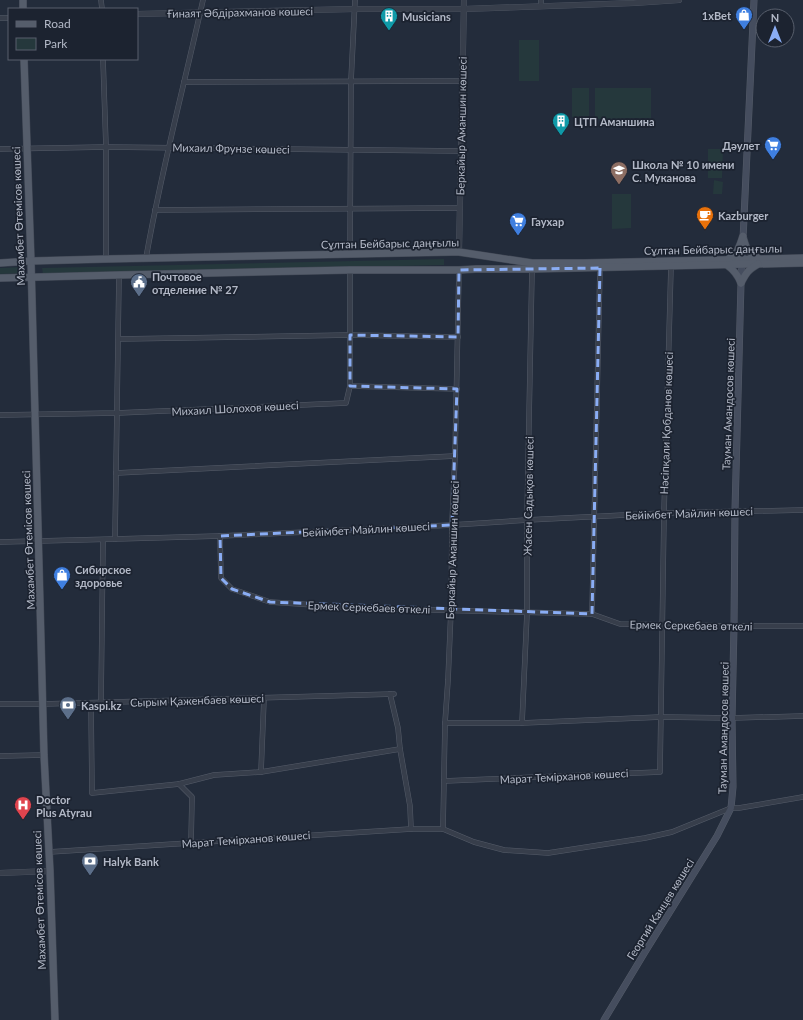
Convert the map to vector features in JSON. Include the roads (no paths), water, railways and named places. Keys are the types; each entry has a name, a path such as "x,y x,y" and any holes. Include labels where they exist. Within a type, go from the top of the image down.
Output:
{"main road":[{"name":"Тауман Амандосов көшесі","path":"730,808 733,787 732,718 735,510 741,283 754,0"},
{"name":"Махамбет Өтемісов көшесі","path":"24,60 44,755 55,1020"},
{"path":"741,283 748,270 758,261 747,249 743,236"},
{"path":"741,283 738,275 727,262 739,248 743,236"},
{"name":"Сұлтан Бейбарыс даңғылы","path":"0,263 146,258 459,252 532,263 742,262 803,258"},
{"path":"475,254 478,258 478,265 476,269"},
{"name":"Сұлтан Бейбарыс даңғылы","path":"758,261 803,263"},
{"name":"Сұлтан Бейбарыс даңғылы","path":"0,278 350,270 600,268 671,266 727,262"},
{"name":"Георгий Канцев көшесі","path":"604,1020 717,836 730,808"}],"street":[{"path":"146,258 154,210 203,0"},
{"path":"350,255 351,81 355,0"},
{"name":"Беркайыр Аманшин көшесі","path":"459,252 464,0"},
{"name":"Ғинаят Әбдірахманов көшесі","path":"138,14 355,9 464,9 541,3 680,0"},
{"path":"103,60 106,147 106,259"},
{"path":"184,82 462,81"},
{"name":"Михаил Фрунзе көшесі","path":"0,149 106,147 461,151"},
{"path":"154,210 460,208"},
{"name":"Нәсіпқали Қобданов көшесі","path":"660,772 664,513 671,266"},
{"path":"592,614 600,268"},
{"name":"Жасен Садықов көшесі","path":"522,723 527,613 527,520 532,269"},
{"path":"350,270 350,386 456,389"},
{"name":"Беркайыр Аманшин көшесі","path":"443,829 445,723 451,610 459,270"},
{"path":"115,540 119,275"},
{"path":"119,339 350,335 458,337"},
{"name":"Михаил Шолохов көшесі","path":"0,414 117,413 346,403 350,386"},
{"path":"116,473 455,456"},
{"name":"Бейімбет Майлин көшесі","path":"0,542 220,536 664,513 735,510 803,510"},
{"name":"Ермек Серкебаев өткелі","path":"220,536 221,578 232,589 270,602 359,608 592,614 620,624 803,626"},
{"path":"101,702 103,540"},
{"name":"Сырым Қаженбаев көшесі","path":"0,704 91,703 392,694 400,749"},
{"path":"261,772 264,698"},
{"path":"91,703 92,793 179,784 214,775 261,772 400,749 410,806 411,829"},
{"path":"445,723 522,723 661,717 732,718 803,716"},
{"path":"0,756 44,755"},
{"name":"Марат Темірханов көшесі","path":"444,781 660,772"},
{"path":"179,784 192,796 191,843"},
{"path":"443,829 474,842 504,850 548,853 645,838 672,832 730,808 739,808 803,796"},
{"name":"Марат Темірханов көшесі","path":"49,852 411,829 443,829"},
{"path":"0,873 50,872"}],"place":[{"name":"1xBet","path":"744,30"},
{"name":"Musicians","path":"389,31"},
{"name":"ЦТП Аманшина","path":"561,136"},
{"name":"Дәулет","path":"773,160"},
{"name":"Школа № 10 имени С. Муканова","path":"619,185"},
{"name":"Kazburger","path":"705,230"},
{"name":"Гаухар","path":"518,236"},
{"name":"Почтовое отделение № 27","path":"139,297"},
{"name":"Сибирское здоровье","path":"62,590"},
{"name":"Kaspi.kz","path":"68,720"},
{"name":"Doctor Plus Atyrau","path":"23,820"},
{"name":"Halyk Bank","path":"90,876"}]}
